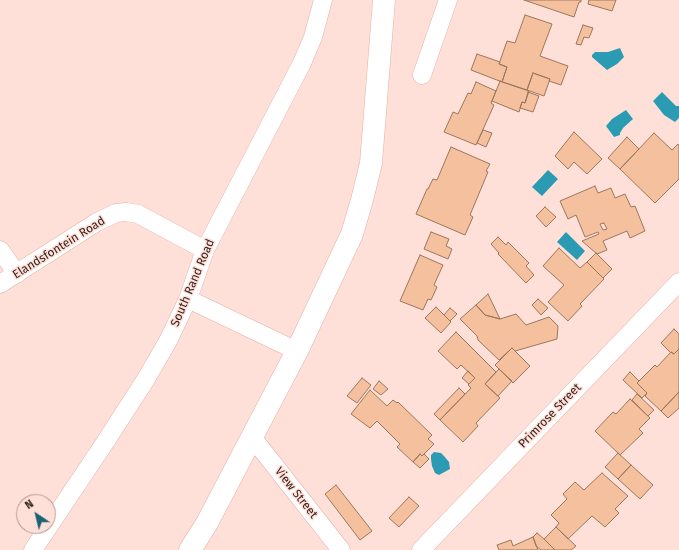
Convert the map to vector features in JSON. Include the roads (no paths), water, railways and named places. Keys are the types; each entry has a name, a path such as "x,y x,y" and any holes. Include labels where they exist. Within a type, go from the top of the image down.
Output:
{"main road":[{"path":"190,550 206,523 297,351 352,234 371,163 384,0"}],"street":[{"name":"South Rand Road","path":"33,550 146,379 168,341 188,299 205,250 302,63 313,37 323,0"},
{"path":"422,75 448,0"},
{"name":"Elandsfontein Road","path":"0,284 97,222 116,213 126,212 138,214 205,250"},
{"path":"0,250 17,274"},
{"name":"Primrose Street","path":"421,550 679,282"},
{"path":"188,299 297,351"},
{"name":"View Street","path":"252,436 341,550"}],"water":[{"path":"620,48 624,57 617,64 607,70 592,57 595,52 608,52"},
{"path":"662,92 676,106 679,106 679,118 675,122 664,115 653,101"},
{"path":"626,110 633,119 623,128 620,135 614,137 606,126 612,119"},
{"path":"548,170 558,179 542,196 532,187"},
{"path":"566,232 585,251 577,260 557,242"},
{"path":"434,452 441,453 449,462 450,469 439,475 435,473 432,466 431,455"}]}
